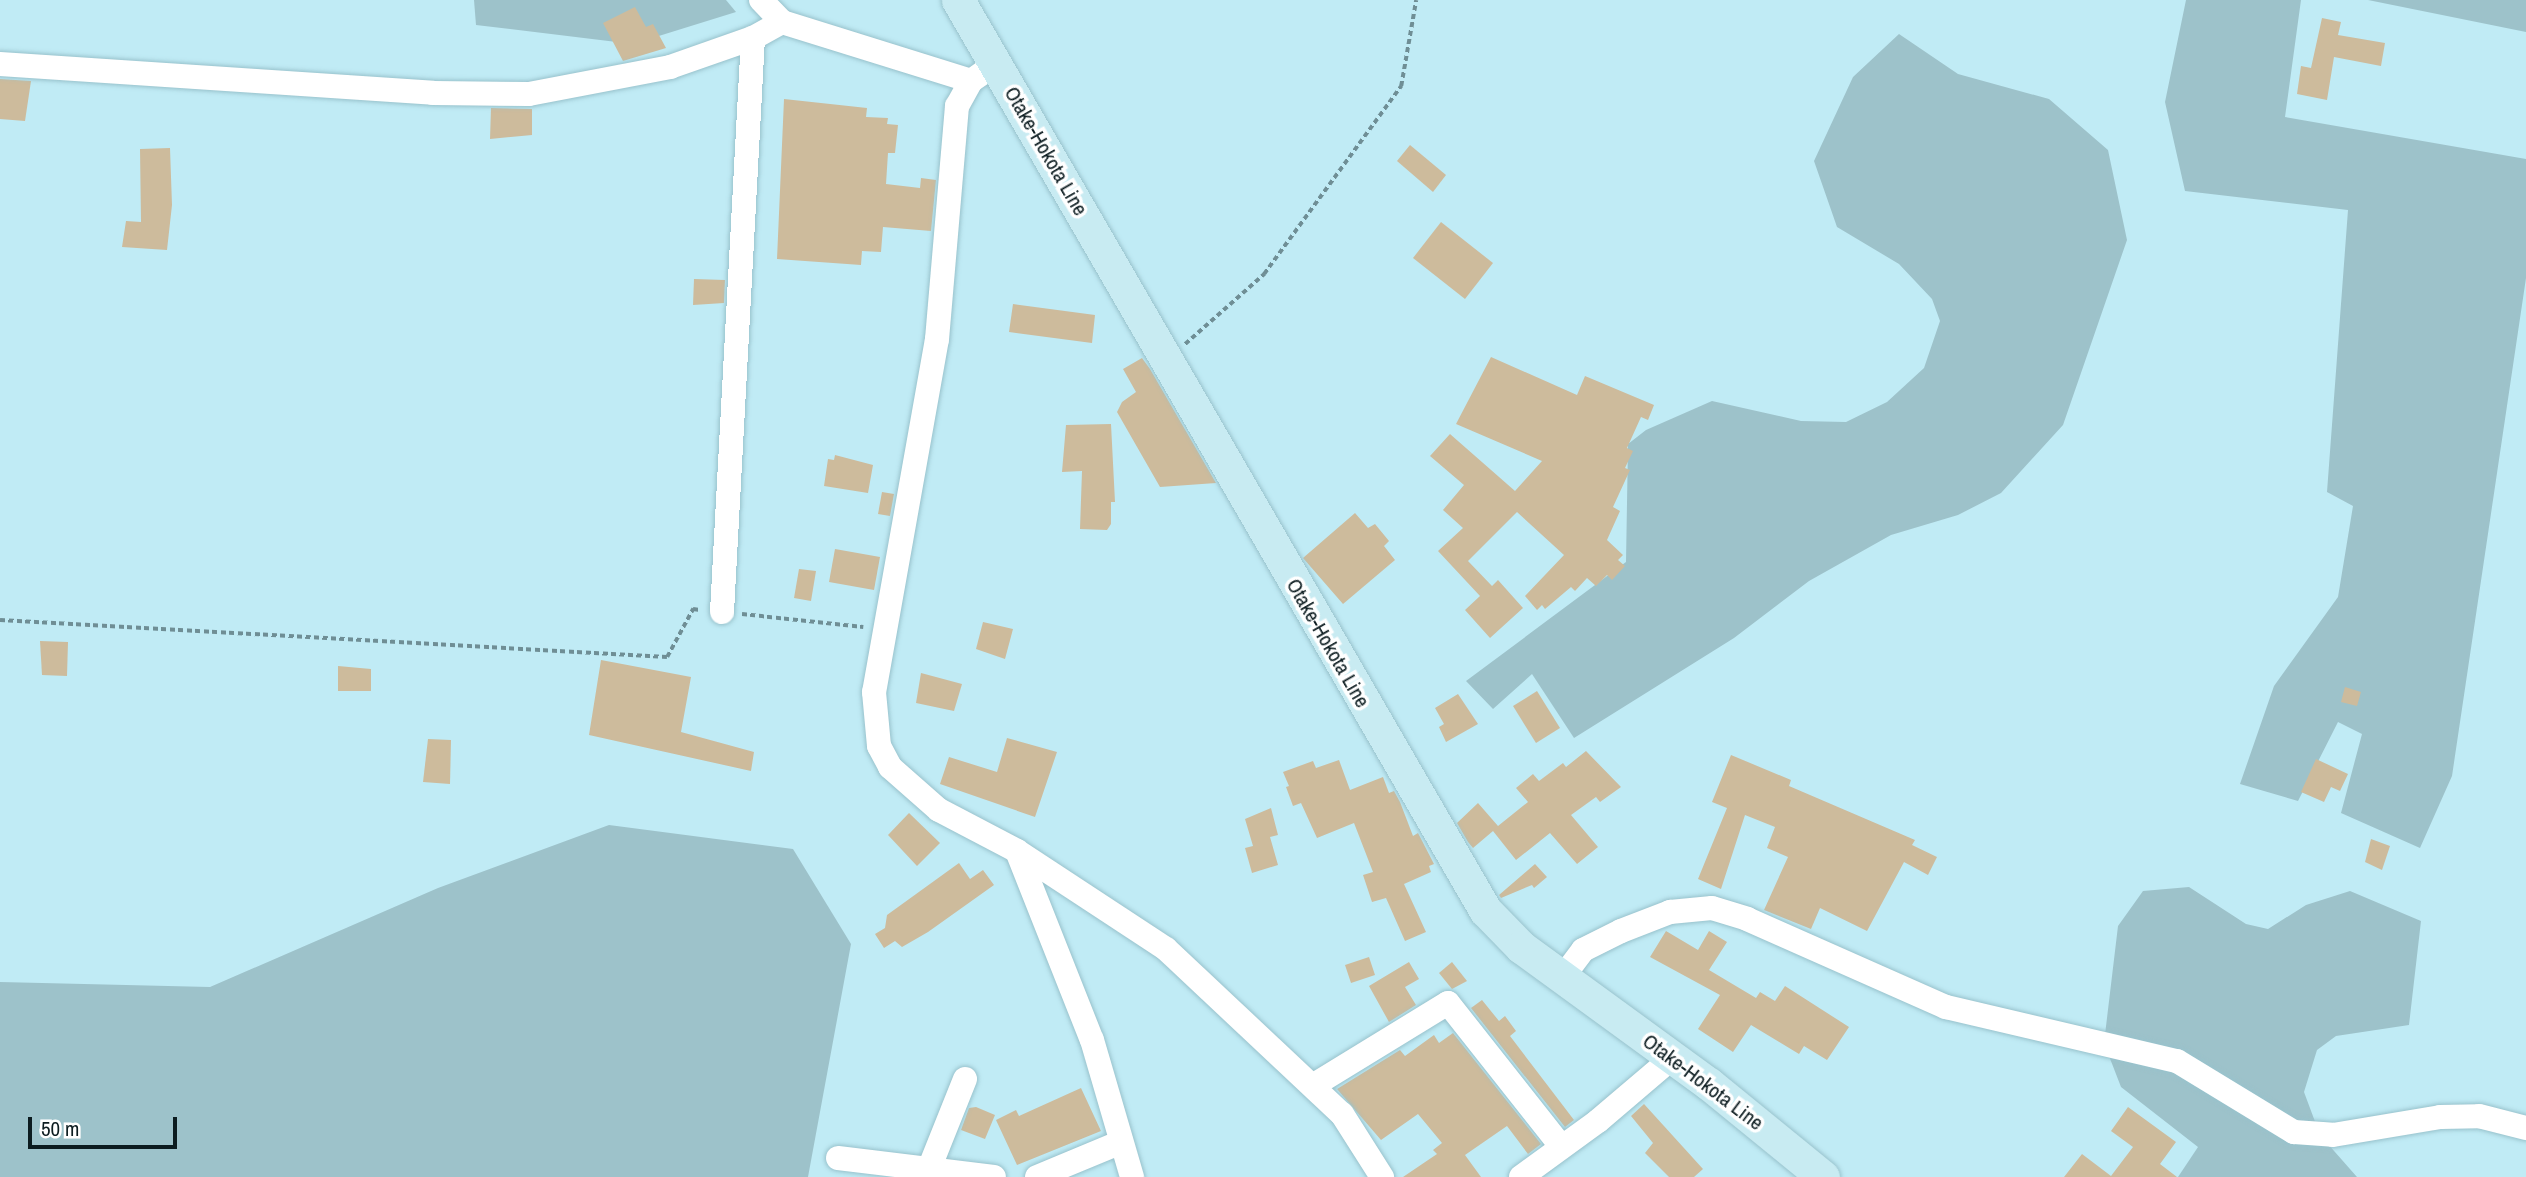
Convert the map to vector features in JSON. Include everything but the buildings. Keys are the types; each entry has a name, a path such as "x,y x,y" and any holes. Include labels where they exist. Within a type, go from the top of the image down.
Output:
{"main road":[{"name":"Otake-Hokota Line","path":"958,0 983,72 1166,361 1450,858 1485,910 1521,947 1672,1058 1823,1177"}],"street":[{"path":"761,0 782,22 983,72 957,106 937,339 883,629 874,721 890,767 939,810 1017,851 1166,949 1342,1114 1382,1177"},
{"path":"0,64 433,93 529,94 670,67 753,38 782,22"},
{"path":"722,612 753,38"},
{"path":"1017,851 1092,1040 1119,1143 1132,1177"},
{"path":"1562,978 1583,950 1621,931 1670,912 1712,908 1758,924 1946,1007 2177,1060 2294,1132 2333,1135 2440,1117 2479,1116 2526,1128"},
{"path":"1314,1085 1448,1003 1560,1146"},
{"path":"1521,1177 1560,1146 1598,1121 1672,1058"},
{"path":"929,1169 965,1079"},
{"path":"1037,1177 1119,1143"},
{"path":"838,1158 994,1177"}],"path":[{"path":"1166,361 1264,274 1401,86 1416,0"},
{"path":"0,620 667,657 693,609 883,629"}],"shaded area":[{"path":"474,0 726,0 736,12 633,44 476,25"},
{"path":"2186,0 2301,0 2285,117 2526,159 2526,278 2452,776 2420,848 2341,813 2362,734 2338,722 2298,801 2240,784 2274,686 2338,597 2353,506 2327,492 2348,210 2185,191 2165,102"},
{"path":"2368,0 2526,0 2526,32"},
{"path":"1899,34 1958,74 2049,99 2108,150 2127,240 2063,425 2001,493 1958,515 1891,535 1809,581 1734,638 1574,738 1532,674 1493,709 1466,681 1626,562 1628,444 1646,430 1712,401 1801,421 1846,422 1887,402 1924,368 1940,321 1932,299 1899,264 1837,227 1814,161 1853,77"},
{"path":"609,825 793,849 851,944 808,1177 0,1177 0,982 210,987 438,888"},
{"path":"2189,887 2246,924 2268,929 2306,905 2350,891 2421,921 2409,1025 2336,1036 2317,1050 2304,1092 2320,1135 2357,1177 2178,1177 2198,1147 2121,1087 2104,1043 2118,926 2143,891"}]}
